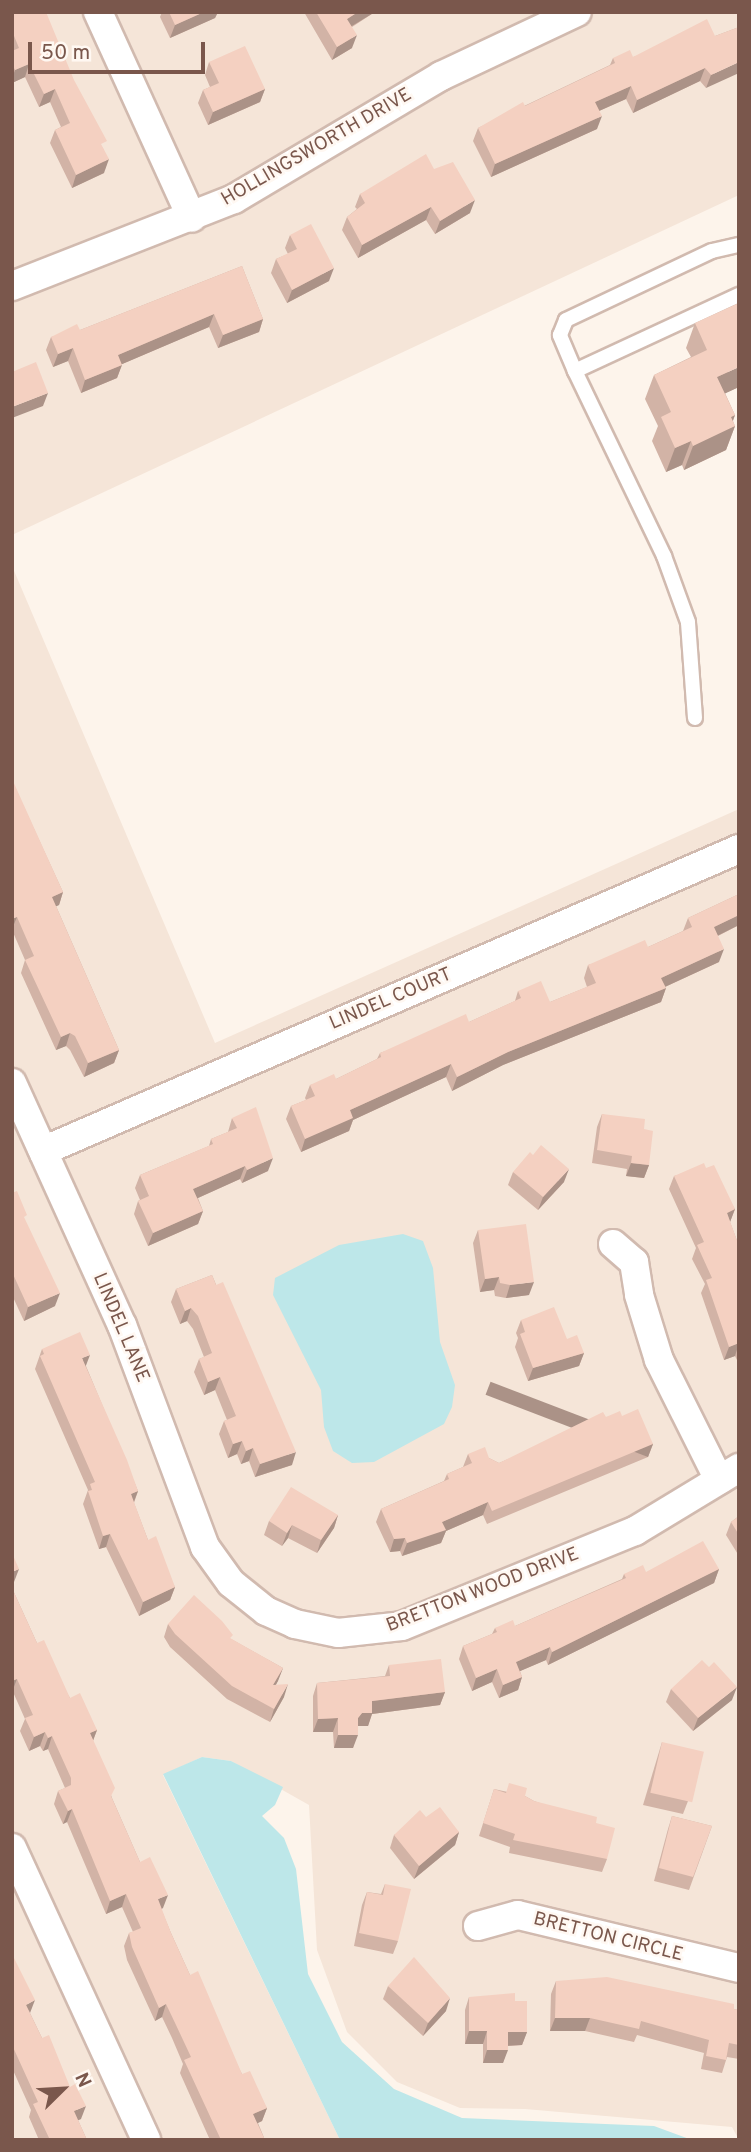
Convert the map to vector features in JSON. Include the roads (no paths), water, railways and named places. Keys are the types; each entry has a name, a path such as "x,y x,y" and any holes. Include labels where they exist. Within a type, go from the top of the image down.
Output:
{"street":[{"path":"98,12 192,218"},
{"name":"HOLLINGSWORTH DRIVE","path":"12,286 192,218 273,178 441,76 577,12"},
{"name":"LINDEL COURT","path":"43,1151 739,849"},
{"name":"LINDEL LANE","path":"12,1083 122,1325 205,1547 223,1575"},
{"path":"613,1244 634,1262 639,1295 659,1360 729,1474"},
{"name":"BRETTON WOOD DRIVE","path":"223,1575 266,1611 295,1624 338,1633 392,1629 609,1543 729,1474"},
{"path":"12,1848 146,2140"},
{"name":"BRETTON CIRCLE","path":"478,1926 518,1915 739,1968"}],"lane":[{"path":"695,718 688,622 664,556 560,335 566,320 712,251 739,245"},
{"path":"575,371 739,295"}],"water":[{"path":"403,1234 423,1241 433,1268 440,1342 455,1385 452,1407 444,1424 374,1462 352,1463 333,1451 324,1427 321,1390 273,1295 275,1278 339,1245"},
{"path":"202,1757 231,1761 283,1787 275,1805 262,1816 284,1838 296,1869 308,1974 342,2042 394,2089 462,2118 654,2126 692,2140 340,2140 163,1774"}]}
